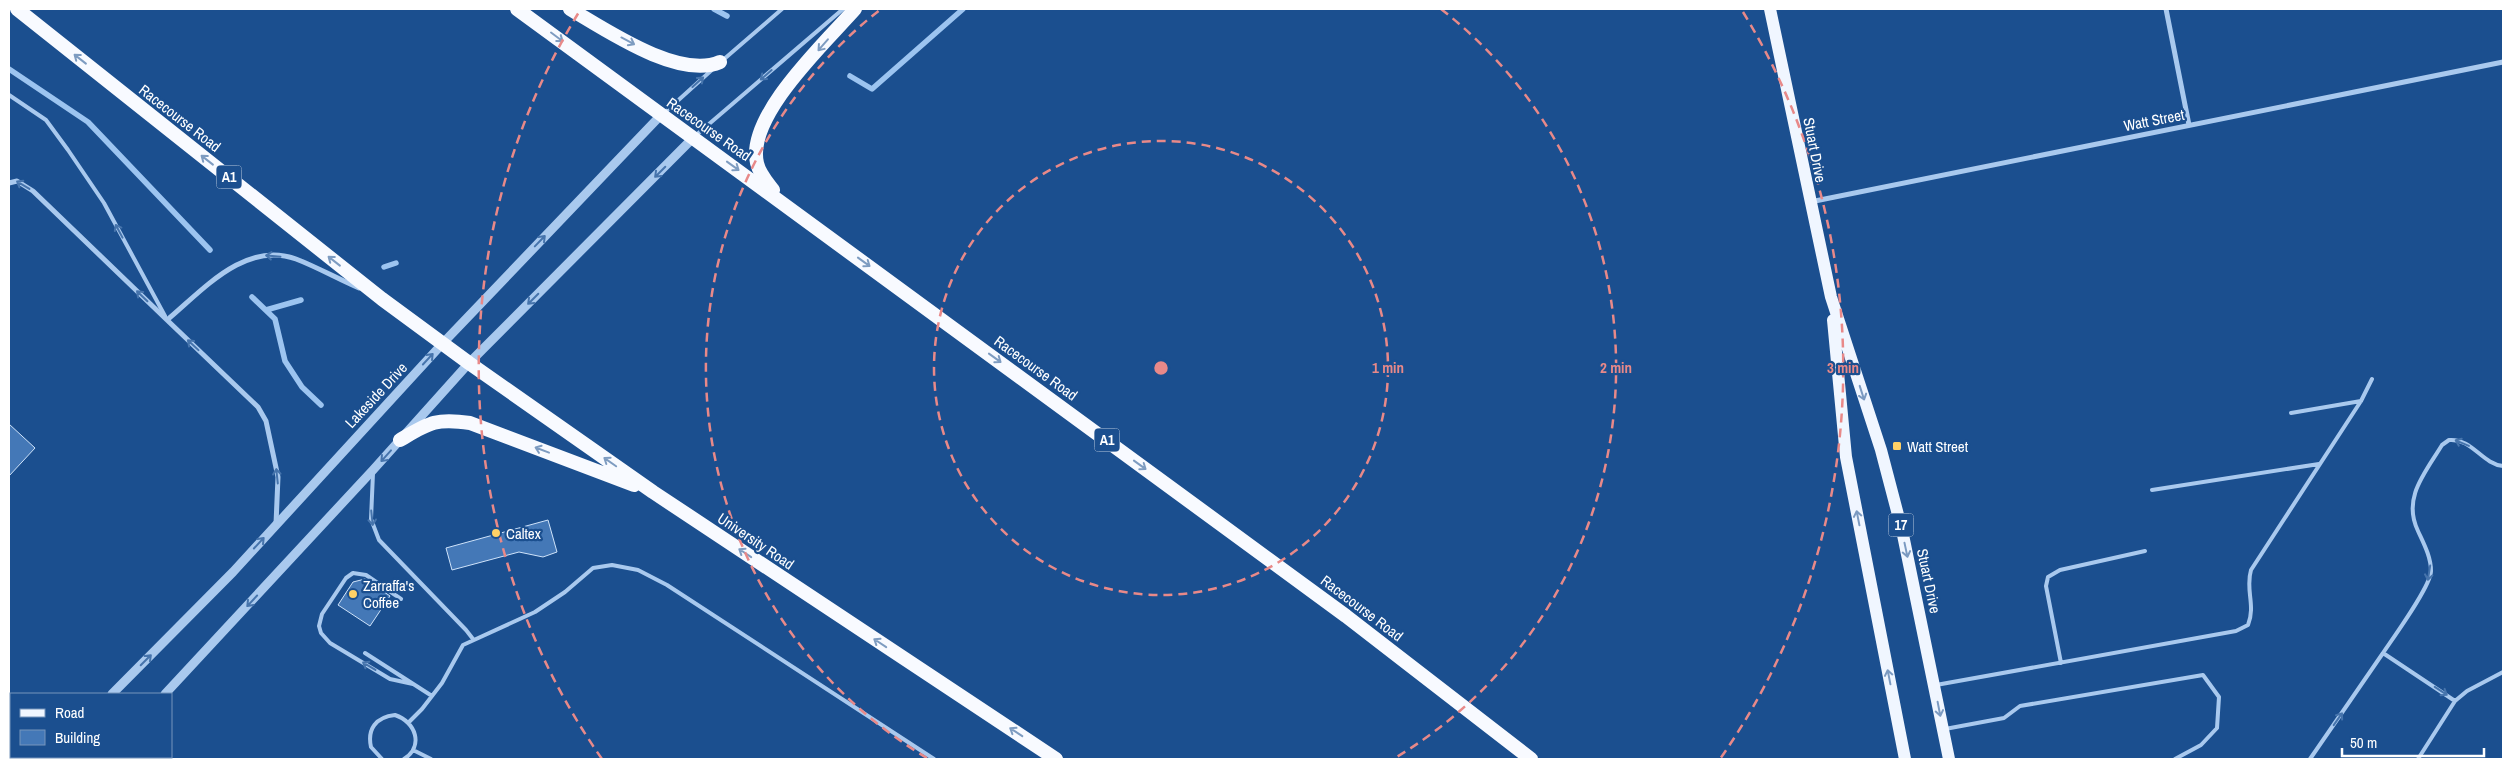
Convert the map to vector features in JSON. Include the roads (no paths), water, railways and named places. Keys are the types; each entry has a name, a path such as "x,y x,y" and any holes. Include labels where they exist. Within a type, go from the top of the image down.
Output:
{"highway":[{"name":"Racecourse Road","path":"17,9 382,299 443,343"},
{"name":"Racecourse Road","path":"517,9 1346,616 1531,759"},
{"path":"570,9 636,45 678,63 700,67 711,66 720,62"},
{"path":"780,200 757,163 762,128 783,89 855,9"},
{"name":"University Road","path":"443,343 653,492 1056,759"},
{"path":"400,440 429,423 448,419 470,422 653,492"}],"main road":[{"name":"Stuart Drive","path":"1770,9 1809,202 1831,297 1881,450 1902,530 1949,759"},
{"name":"Stuart Drive","path":"1831,297 1846,457 1905,759"}],"street":[{"path":"2166,9 2190,125"},
{"name":"Watt Street","path":"1809,202 2503,62"},
{"name":"Lakeside Drive","path":"113,693 276,525 443,343 661,115"},
{"path":"165,693 373,470 469,362 694,137"},
{"path":"9,183 17,181 33,192 258,406 266,421 278,478 276,525"},
{"path":"167,320 218,277 249,258 267,255 294,258 382,299"}],"lane":[{"path":"661,115 782,9"},
{"path":"694,137 843,9"},
{"path":"9,94 46,120 68,150 104,203 167,320"},
{"path":"1934,686 2236,631 2248,625 2253,613 2247,584 2251,570 2361,401 2372,380"},
{"path":"2291,413 2361,401"},
{"path":"2310,759 2383,653 2426,585 2432,572 2429,556 2412,516 2412,504 2414,492 2442,445 2449,440 2464,442 2492,462 2503,466"},
{"path":"2152,490 2319,464"},
{"path":"373,470 371,519 379,540 466,630 472,640"},
{"path":"2061,662 2046,586 2048,577 2060,570 2145,551"},
{"path":"409,722 432,696 463,644 535,612 565,592 593,568 612,565 638,570 667,586 934,759"},
{"path":"401,599 362,573 353,573 346,578 322,614 319,626 325,638 338,648 390,679 414,684"},
{"path":"365,653 432,696"},
{"path":"2383,653 2455,701"},
{"path":"2418,759 2455,701 2467,691 2503,672"},
{"path":"1943,730 2004,718 2020,706 2203,674 2219,697 2217,728 2201,745 2175,759"},
{"path":"382,759 375,754 369,740 374,725 387,716 395,715 409,722 416,735 413,750 404,759"},
{"path":"413,750 431,759"},
{"path":"372,759 375,754"}],"waterway":[{"path":"714,9 727,16"},
{"path":"850,76 872,89 963,9"},
{"path":"9,69 88,122 210,250"},
{"path":"384,267 396,263"},
{"path":"252,297 275,319 285,361 302,387 321,405"},
{"path":"266,310 301,300"}],"place":[{"name":"Watt Street","path":"1897,446"},
{"name":"Caltex","path":"496,533"},
{"name":"Zarraffa's Coffee","path":"353,594"}]}
